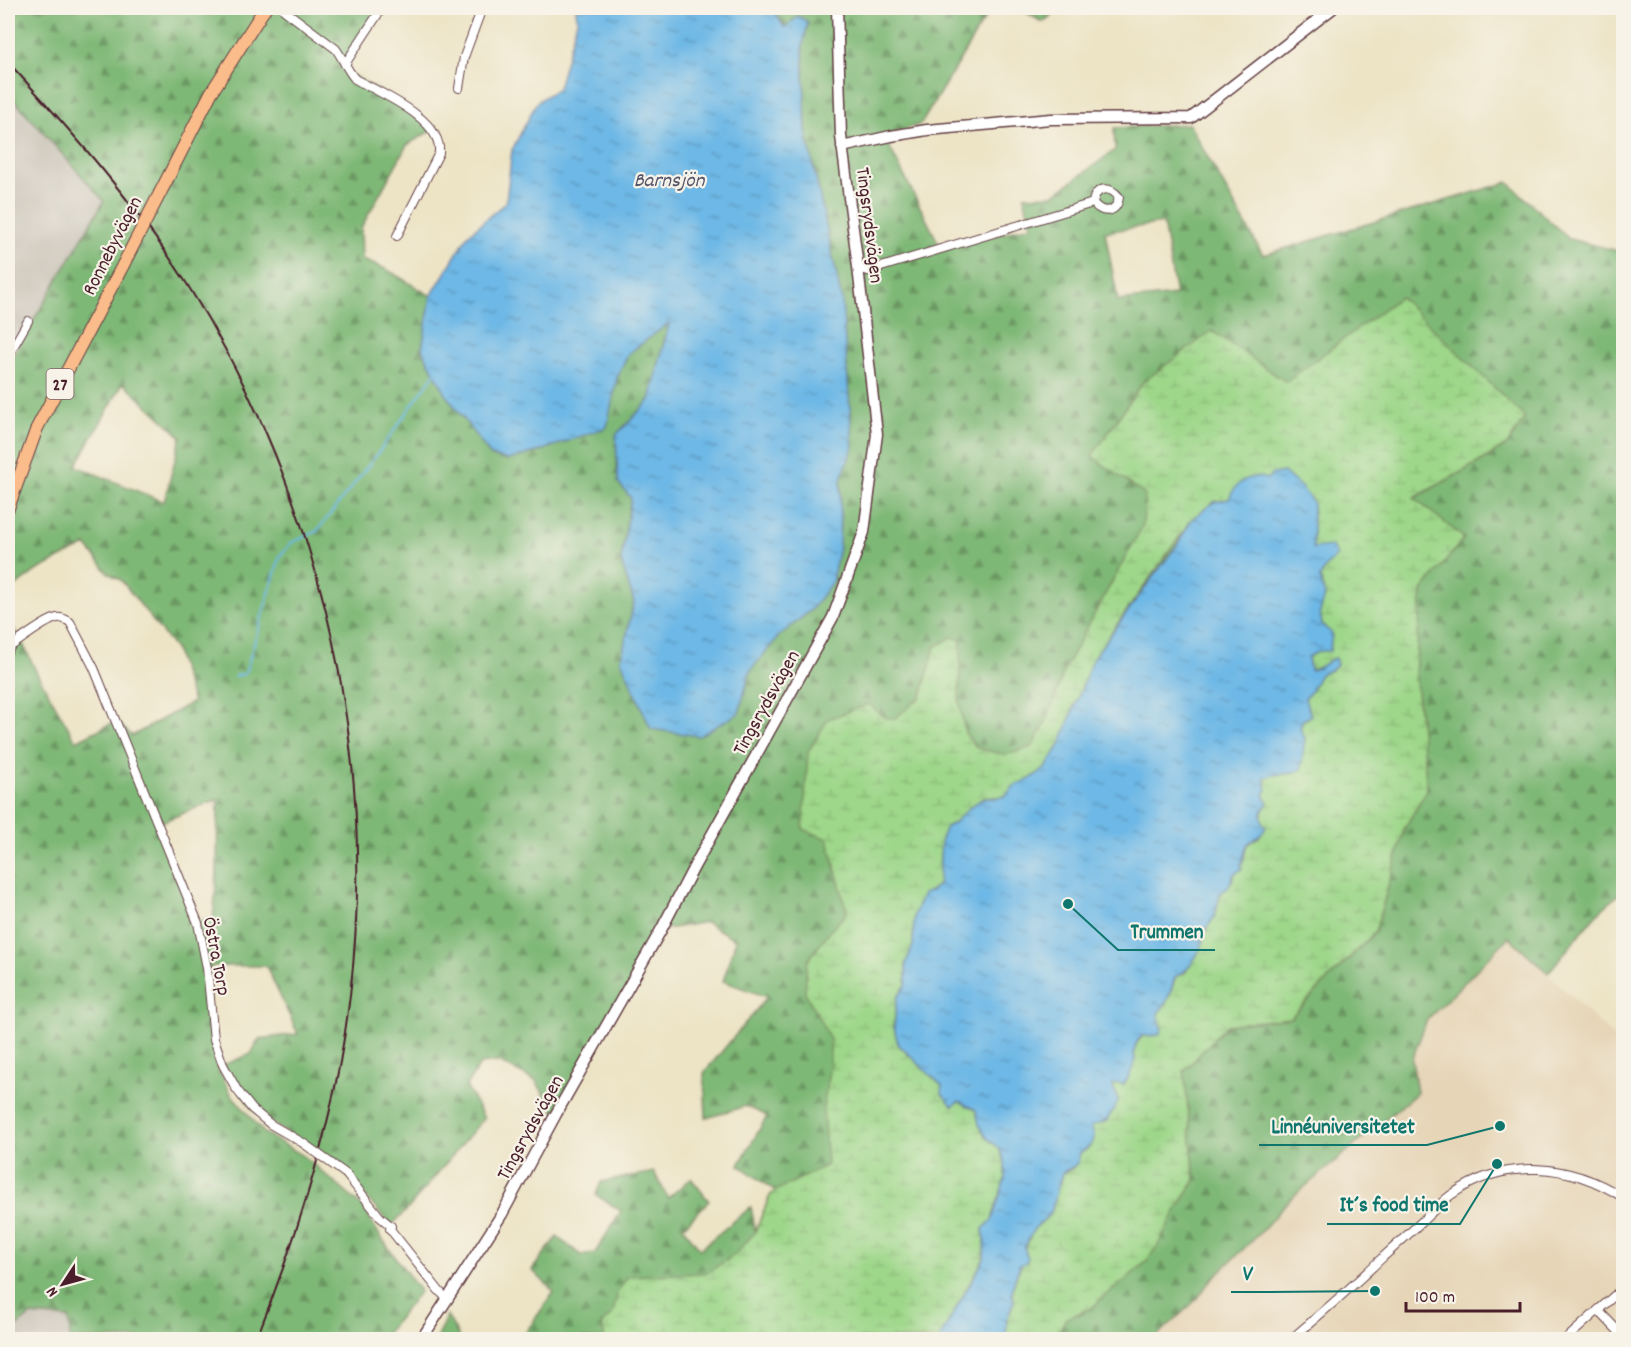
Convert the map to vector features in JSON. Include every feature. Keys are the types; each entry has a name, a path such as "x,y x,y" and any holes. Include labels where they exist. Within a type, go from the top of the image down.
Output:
{"main road":[{"name":"Ronnebyvägen","path":"8,508 37,428 212,93 265,8"}],"street":[{"path":"345,64 382,8"},
{"path":"459,88 464,57 482,8"},
{"name":"Tingsrydsvägen","path":"421,1340 502,1214 833,617 864,532 877,434 842,147 837,8"},
{"path":"842,147 927,130 1051,119 1191,118 1333,8"},
{"path":"284,10 336,49 355,80 419,115 435,137 440,148 434,164 397,236"},
{"path":"858,267 868,271 1093,203"},
{"path":"8,356 28,321"},
{"name":"Östra Torp","path":"8,651 11,646 57,618 70,622 94,668 198,923 207,968 214,1039 223,1065 237,1090 252,1109 270,1124 303,1143 346,1174 380,1217 391,1226 390,1229 447,1298"},
{"path":"1290,1340 1338,1299 1450,1195 1473,1182 1512,1170 1534,1168 1575,1174 1605,1186 1623,1198"},
{"path":"1565,1340 1623,1287"},
{"path":"1598,1310 1623,1337"}],"shaded area":[{"path":"8,93 104,201 8,364"},
{"path":"1509,936 1623,1046 1623,1339 1154,1340 1198,1298 1209,1282 1258,1235 1289,1200 1417,1093 1412,1059 1427,1020"},
{"path":"31,1315 69,1318 70,1339 8,1340 8,1333"}],"green space":[{"path":"8,8 382,8 345,64 349,73 419,115 432,130 407,145 361,228 362,260 386,269 431,296 422,349 447,396 491,456 508,460 606,427 617,378 628,354 669,322 650,400 616,435 618,482 631,498 621,561 634,602 621,660 651,729 739,713 750,671 779,636 812,609 839,547 841,479 853,448 842,301 806,131 803,45 808,22 786,28 776,14 777,8 991,8 921,124 884,136 941,248 1031,226 1024,196 1053,195 1115,150 1114,128 1189,124 1263,255 1508,182 1569,239 1623,252 1623,890 1595,916 1548,973 1509,937 1427,1020 1412,1059 1417,1093 1289,1200 1258,1235 1209,1282 1198,1298 1154,1339 1055,1339 1066,1318 1092,1308 1147,1261 1195,1180 1184,1071 1227,1025 1290,1018 1375,932 1405,827 1427,789 1415,672 1422,591 1464,538 1413,499 1508,444 1192,519 1177,545 1093,658 1060,745 939,1339 521,1339 554,1292 532,1270 557,1237 581,1255 595,1253 621,1211 596,1195 601,1182 654,1172 668,1198 691,1178 709,1201 683,1227 700,1249 751,1207 755,1231 770,1196 775,1191 739,1165 767,1116 746,1106 706,1118 704,1073 767,997 723,981 736,940 706,922 661,930 556,1114 536,1081 499,1062 480,1064 466,1086 484,1118 391,1226 346,1174 252,1109 223,1065 251,1054 259,1039 298,1034 266,966 213,966 203,974 214,1060 231,1094 264,1133 304,1156 364,1208 380,1236 420,1291 382,1339 70,1339 69,1318 31,1315 8,1333 8,620 76,741 116,721 132,736 193,702 175,649 121,580 108,573 86,545 36,571 8,592 8,364 104,201 8,93","holes":["1163,223 1176,295 1118,301 1105,232","123,383 181,437 164,502 76,466","218,799 217,872 213,919 198,922 157,824"]},
{"path":"1019,8 1063,8 1042,22"},
{"path":"1400,297 1525,417 1508,444 1414,498 1464,538 1422,591 1415,672 1427,790 1405,827 1375,932 1290,1018 1227,1025 1184,1071 1195,1180 1147,1261 1092,1308 1066,1318 1055,1339 1006,1339 1007,1319 1014,1301 1012,1293 1015,1279 1034,1229 1051,1213 1062,1173 1073,1168 1079,1154 1089,1148 1092,1125 1107,1121 1117,1101 1112,1085 1127,1080 1135,1060 1136,1044 1158,1017 1158,1013 1169,996 1175,977 1186,972 1201,937 1215,916 1220,893 1232,881 1244,859 1246,845 1260,836 1265,827 1262,814 1268,803 1264,794 1266,790 1264,778 1271,775 1295,773 1305,738 1300,730 1302,720 1307,719 1305,699 1320,674 1337,665 1335,658 1310,670 1308,656 1320,651 1322,625 1320,612 1325,596 1320,577 1327,565 1313,548 1313,503 1267,479 1229,499 1214,502 1192,519 1093,658 1060,745 1046,768 1014,786 1005,796 983,798 946,827 940,857 939,884 914,915 913,945 906,963 906,985 897,998 894,1027 898,1044 942,1086 953,1105 959,1101 976,1110 987,1138 999,1148 1005,1163 1005,1179 992,1220 983,1229 984,1258 939,1339 605,1340 602,1324 613,1313 618,1291 628,1276 707,1273 736,1254 755,1232 770,1196 775,1191 827,1165 823,1109 830,1064 830,1039 805,992 807,962 829,932 847,913 828,839 803,829 808,752 828,719 869,704 883,717 894,719 921,697 935,647 952,637 961,640 959,701 965,733 977,748 1005,755 1032,747 1048,718 1064,670 1143,525 1145,495 1092,456 1143,382 1212,331 1286,382"},
{"path":"447,1315 460,1339 436,1339"}],"water":[{"name":"Barnsjön","path":"576,8 777,8 776,14 785,28 798,16 808,22 803,45 806,131 842,301 853,448 841,479 839,547 832,582 812,609 779,636 750,671 739,713 699,736 651,729 621,660 634,602 621,561 631,498 618,482 616,435 650,400 669,323 628,354 617,378 607,427 508,460 491,456 447,396 422,349 431,296 468,235 506,202 512,150 537,102 558,88 577,21"},
{"path":"1284,472 1302,488 1313,503 1313,548 1332,546 1337,556 1327,565 1320,577 1325,596 1320,612 1322,625 1332,633 1330,651 1320,651 1308,657 1310,670 1335,658 1337,665 1320,674 1305,699 1311,716 1303,720 1301,725 1305,738 1301,769 1264,778 1267,790 1264,794 1268,803 1262,811 1262,817 1266,827 1247,845 1242,869 1234,874 1228,888 1220,893 1215,916 1201,937 1204,941 1196,957 1186,970 1175,977 1167,1001 1158,1013 1162,1030 1160,1034 1150,1037 1144,1035 1139,1039 1134,1051 1135,1063 1127,1080 1123,1085 1118,1083 1112,1085 1117,1104 1107,1121 1092,1126 1094,1134 1091,1144 1079,1154 1078,1162 1074,1166 1062,1173 1051,1213 1034,1229 1025,1247 1028,1257 1027,1261 1020,1266 1015,1279 1012,1293 1014,1301 1007,1319 1006,1339 939,1339 984,1259 983,1229 992,1220 1005,1179 1005,1163 999,1148 987,1138 979,1125 976,1110 959,1101 953,1106 942,1094 942,1086 898,1044 894,1027 897,998 906,985 906,963 913,945 914,915 923,894 939,884 941,839 946,827 983,798 1005,796 1014,786 1046,768 1060,745 1093,658 1177,545 1192,519 1214,502 1229,499 1235,488 1244,480 1255,477 1267,479 1272,474"}],"waterway":[{"path":"235,676 245,674 280,556 291,543 317,531 375,457 435,373"}],"railway":[{"path":"8,62 79,142 147,225 187,284 240,378 284,477 318,580 341,685 354,792 357,900 348,1008 329,1114 314,1172 287,1257 256,1340"}],"place":[{"name":"Trummen","path":"1068,904"},
{"name":"Linnéuniversitetet","path":"1500,1126"},
{"name":"It´s food time","path":"1497,1164"},
{"name":"V","path":"1375,1291"}]}
